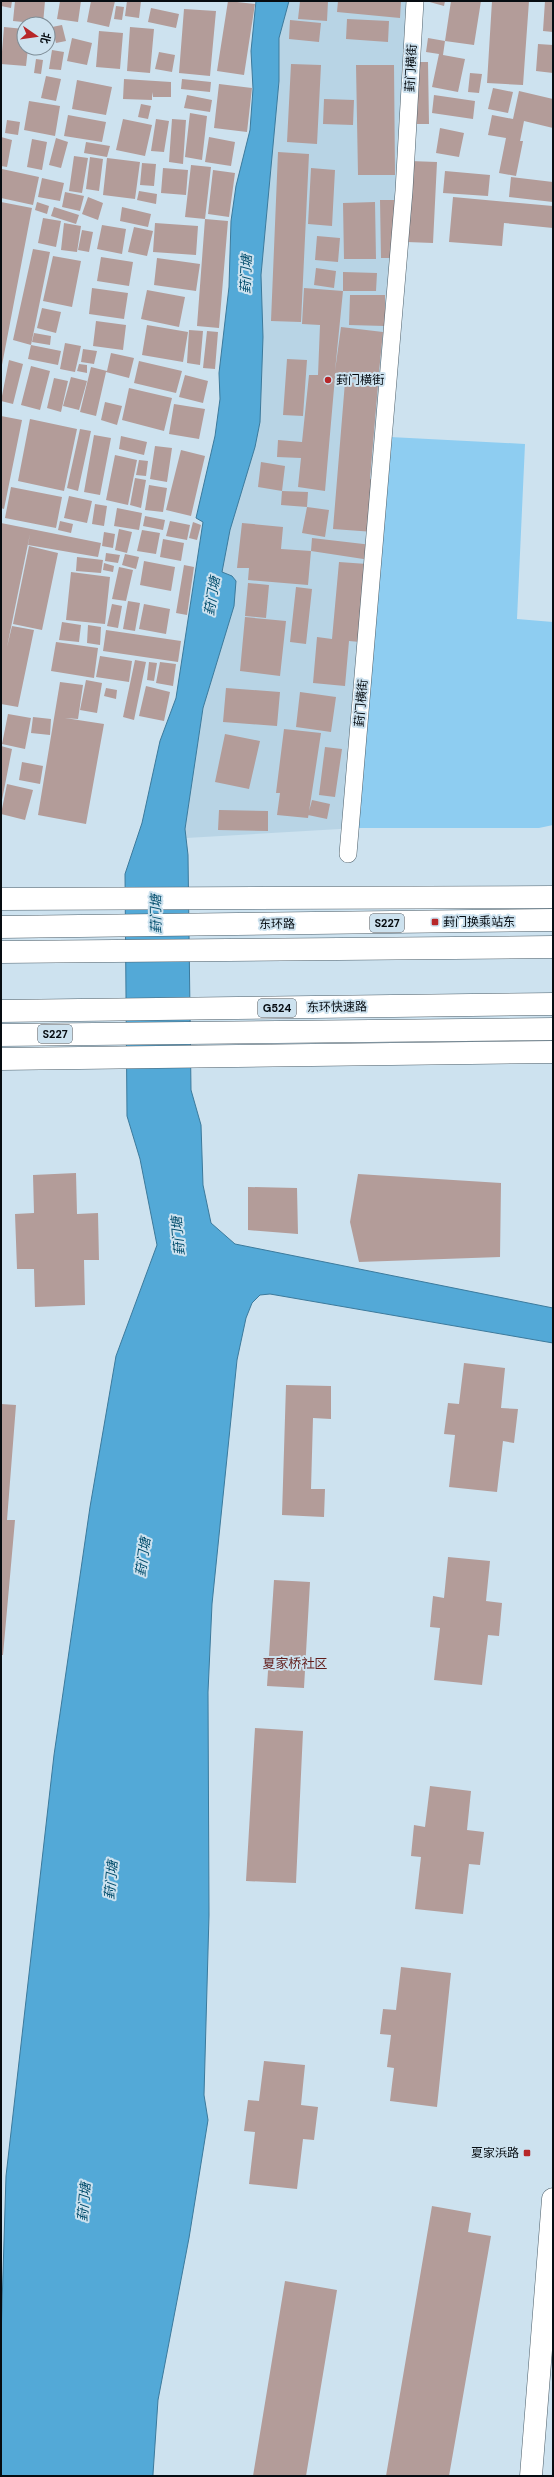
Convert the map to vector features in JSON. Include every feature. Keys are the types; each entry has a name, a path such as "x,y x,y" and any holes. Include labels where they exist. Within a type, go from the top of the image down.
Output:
{"main road":[{"path":"1,899 553,897"},
{"name":"东环路","path":"1,927 553,920"},
{"path":"1,952 553,947"},
{"name":"东环快速路","path":"1,1011 553,1004"},
{"name":"S227","path":"1,1035 553,1029"},
{"path":"1,1059 553,1052"},
{"path":"531,2476 553,2199"}],"street":[{"name":"葑门横街","path":"348,854 403,199 415,1"}],"shaded area":[{"name":"葑门横街","path":"289,1 419,1 357,828 186,838 185,829 203,708 234,606 232,576 221,572 230,530 255,447 261,275 279,81 279,38"},
{"path":"390,437 525,444 517,619 553,622 553,825 539,828 357,828"}],"water":[{"name":"葑门塘","path":"256,1 289,1 279,38 279,81 261,275 263,337 260,422 255,447 230,530 222,572 232,576 236,581 234,606 203,708 185,829 188,855 191,1090 201,1125 203,1185 211,1223 235,1244 553,1308 553,1343 270,1294 260,1295 252,1303 246,1318 237,1360 212,1604 208,1692 209,1915 204,2095 208,2120 189,2238 158,2400 153,2476 1,2476 1,2338 6,2176 54,1755 90,1507 116,1356 157,1245 140,1159 127,1116 125,874 142,823 160,741 176,698 203,522 196,518 215,436 220,399 219,373 229,287 231,221 236,186 250,130 253,89 251,51"}],"building":[{"path":"1,1 12,1 11,8 1,6"},
{"path":"15,1 45,1 44,16 16,16 16,21 13,21"},
{"path":"60,1 81,1 78,22 57,19"},
{"path":"91,1 115,1 109,27 87,22"},
{"path":"127,1 141,1 139,18 125,16"},
{"path":"228,1 255,4 244,75 217,71"},
{"path":"300,1 328,1 327,21 298,19"},
{"path":"338,1 401,1 400,18 337,12"},
{"path":"426,1 445,1 444,6"},
{"path":"451,1 481,1 474,45 445,41"},
{"path":"492,1 529,1 523,85 487,83"},
{"path":"545,1 553,1 553,32 543,31"},
{"path":"116,6 124,7 122,20 114,19"},
{"path":"151,8 179,14 176,28 148,22"},
{"path":"184,9 216,11 210,76 179,73"},
{"path":"347,19 389,21 388,42 346,39"},
{"path":"290,20 321,23 319,42 289,39"},
{"path":"62,25 66,41 56,43 56,26"},
{"path":"4,27 16,28 16,56 27,56 26,66 1,64"},
{"path":"130,27 154,29 150,73 127,71"},
{"path":"99,31 123,33 120,69 96,67"},
{"path":"72,38 92,43 87,65 67,61"},
{"path":"428,38 445,41 443,55 465,59 458,92 432,87 439,54 426,52"},
{"path":"538,44 553,45 553,73 536,71"},
{"path":"56,51 64,52 61,70 49,69 51,56 56,56"},
{"path":"159,52 175,55 172,72 155,69"},
{"path":"36,59 43,60 41,74 34,73"},
{"path":"413,62 428,62 429,124 414,124"},
{"path":"291,64 321,65 317,144 287,142"},
{"path":"356,65 394,65 395,175 358,175"},
{"path":"470,73 482,74 479,93 468,92"},
{"path":"46,76 61,79 56,101 41,98"},
{"path":"124,79 171,82 171,97 153,97 152,92 152,100 123,99"},
{"path":"182,79 211,82 210,92 181,89"},
{"path":"77,80 112,87 106,115 72,109"},
{"path":"219,84 252,88 247,132 214,128"},
{"path":"493,88 513,92 508,113 488,109"},
{"path":"519,91 553,99 553,128 524,121 520,141 523,141 516,176 499,173 506,138 488,135 492,115 513,119"},
{"path":"187,95 212,100 210,112 184,108"},
{"path":"434,95 475,101 473,119 432,113"},
{"path":"324,99 354,100 353,125 323,124"},
{"path":"29,101 60,106 55,136 24,130"},
{"path":"141,104 151,106 148,119 138,117"},
{"path":"190,113 207,116 202,160 185,157"},
{"path":"68,115 106,122 102,142 64,136"},
{"path":"123,119 152,125 145,156 116,150"},
{"path":"156,119 169,121 164,152 151,151"},
{"path":"172,119 186,120 183,164 169,162"},
{"path":"7,120 20,122 18,135 5,133"},
{"path":"440,128 464,133 459,157 436,153"},
{"path":"1,137 12,140 7,167 1,166"},
{"path":"209,137 235,142 231,166 205,162"},
{"path":"56,138 68,142 61,168 49,165"},
{"path":"32,139 47,142 42,170 27,167"},
{"path":"86,142 110,146 107,157 84,153"},
{"path":"278,152 309,154 301,322 271,321"},
{"path":"74,156 88,158 82,193 69,191"},
{"path":"90,157 103,159 99,191 86,189"},
{"path":"107,158 140,162 135,199 103,195"},
{"path":"410,161 437,162 433,243 407,242"},
{"path":"142,163 156,164 154,186 140,185"},
{"path":"191,165 211,167 205,219 185,217"},
{"path":"163,168 188,170 186,195 161,193"},
{"path":"311,168 335,170 332,226 308,224"},
{"path":"2,169 39,177 33,205 1,198"},
{"path":"213,170 235,173 229,217 208,214"},
{"path":"445,171 490,175 488,196 443,193"},
{"path":"511,177 553,182 553,202 509,197"},
{"path":"42,178 64,183 60,201 38,197"},
{"path":"139,191 157,194 156,204 137,200"},
{"path":"65,192 84,196 80,211 62,207"},
{"path":"88,197 103,203 98,220 82,214"},
{"path":"453,197 553,206 553,228 504,223 502,246 449,242"},
{"path":"380,200 395,200 396,258 381,258"},
{"path":"1,202 32,208 2,365 1,365"},
{"path":"37,202 49,206 47,214 35,210"},
{"path":"375,202 376,259 344,259 343,203"},
{"path":"54,207 79,215 76,224 51,216"},
{"path":"122,207 151,214 148,227 120,221"},
{"path":"43,218 61,221 56,247 38,243"},
{"path":"205,219 228,221 219,328 197,326"},
{"path":"64,223 81,226 77,252 61,250"},
{"path":"155,223 198,226 196,255 153,252"},
{"path":"102,225 126,229 122,254 97,249"},
{"path":"134,227 153,231 147,256 128,252"},
{"path":"82,230 93,232 89,252 78,250"},
{"path":"317,236 340,238 338,262 315,260"},
{"path":"33,249 50,252 31,345 13,340"},
{"path":"53,256 81,261 72,307 43,301"},
{"path":"101,257 133,262 129,286 97,281"},
{"path":"157,258 200,264 196,291 154,285"},
{"path":"316,268 336,271 334,288 314,285"},
{"path":"343,272 377,273 376,291 343,291"},
{"path":"92,288 128,293 124,319 89,314"},
{"path":"304,288 343,291 335,371 341,327 383,332 378,382 335,377 325,491 298,487 301,458 277,457 278,440 302,442 309,375 318,375 320,325 302,324"},
{"path":"147,290 185,297 179,327 141,319"},
{"path":"350,295 385,295 385,326 349,325"},
{"path":"42,308 61,312 56,333 37,328"},
{"path":"96,321 126,325 123,350 93,346"},
{"path":"147,325 188,332 183,362 142,355"},
{"path":"189,330 203,331 200,365 187,363"},
{"path":"207,331 218,332 215,369 203,368"},
{"path":"34,333 51,336 50,345 32,342"},
{"path":"65,343 81,346 75,372 60,369"},
{"path":"31,345 61,351 58,365 28,359"},
{"path":"83,349 97,351 94,364 81,362"},
{"path":"111,353 134,358 129,378 106,372 96,416 80,412 91,367 107,371"},
{"path":"287,359 307,360 303,416 283,415"},
{"path":"9,360 23,364 13,404 1,401"},
{"path":"139,361 182,371 176,393 134,383"},
{"path":"79,364 87,365 87,373 77,371"},
{"path":"31,366 50,371 40,410 21,405"},
{"path":"185,375 208,381 203,403 179,397"},
{"path":"71,377 87,381 79,410 63,406"},
{"path":"54,378 68,381 61,412 47,408"},
{"path":"345,382 378,385 370,479 378,480 374,532 333,529"},
{"path":"129,388 172,398 164,431 122,420"},
{"path":"105,402 122,406 117,425 101,420"},
{"path":"174,404 205,409 199,439 169,434"},
{"path":"1,416 22,420 4,509 1,508"},
{"path":"30,419 77,429 64,491 18,481"},
{"path":"80,429 91,431 78,491 67,488"},
{"path":"94,435 111,438 100,495 84,492"},
{"path":"121,436 147,442 144,455 119,449"},
{"path":"155,446 172,448 167,482 150,479"},
{"path":"181,450 205,456 191,516 166,510"},
{"path":"115,455 137,460 128,505 106,500"},
{"path":"139,460 148,461 146,476 136,475"},
{"path":"261,462 285,466 282,491 258,487"},
{"path":"135,478 146,480 141,508 130,505"},
{"path":"149,485 167,488 163,512 145,510"},
{"path":"11,487 62,497 56,528 5,518"},
{"path":"282,491 308,492 307,507 281,505"},
{"path":"69,496 92,501 87,523 64,518"},
{"path":"95,504 107,506 104,526 92,524"},
{"path":"307,507 329,510 325,537 302,533"},
{"path":"117,508 142,513 139,530 114,526"},
{"path":"145,516 165,520 163,530 143,526"},
{"path":"60,521 73,524 71,533 58,530"},
{"path":"170,521 190,525 187,540 166,536"},
{"path":"193,522 201,525 197,540 189,538"},
{"path":"1,523 101,543 98,557 28,545 30,534 7,647 12,626 34,630 18,707 1,704"},
{"path":"242,523 283,527 281,549 311,551 308,585 248,580 249,568 237,568"},
{"path":"119,529 132,532 127,553 115,550"},
{"path":"142,530 160,533 156,554 137,551"},
{"path":"104,532 115,534 113,548 102,546"},
{"path":"312,538 372,545 370,560 311,551"},
{"path":"163,539 184,543 181,561 160,557"},
{"path":"29,546 58,553 42,630 13,624"},
{"path":"106,553 120,555 118,563 105,561"},
{"path":"125,554 139,557 136,569 122,565"},
{"path":"77,557 103,560 101,573 76,571"},
{"path":"144,561 175,567 171,591 140,585"},
{"path":"339,562 367,564 360,642 349,641 345,686 313,683 317,637 332,639"},
{"path":"104,563 114,566 113,572 103,570"},
{"path":"184,565 194,567 187,615 176,613"},
{"path":"119,567 133,570 126,601 112,599"},
{"path":"71,572 110,577 105,624 66,620"},
{"path":"248,583 269,585 266,618 245,616"},
{"path":"296,587 312,589 306,644 290,642"},
{"path":"128,601 140,603 135,631 123,629"},
{"path":"112,604 122,606 118,628 107,626"},
{"path":"144,604 170,609 166,634 139,629"},
{"path":"245,617 286,621 280,676 240,671"},
{"path":"62,622 81,625 79,642 59,640"},
{"path":"88,625 101,627 100,645 87,643"},
{"path":"106,630 181,641 178,662 103,651"},
{"path":"56,642 98,648 94,678 51,671"},
{"path":"100,656 132,661 129,682 96,677"},
{"path":"135,660 146,662 134,720 123,717"},
{"path":"149,662 157,663 154,681 147,680"},
{"path":"160,662 176,664 173,686 156,683"},
{"path":"86,680 102,683 97,713 80,710"},
{"path":"60,682 83,685 78,719 65,718 104,724 86,824 38,815"},
{"path":"146,686 170,692 164,721 139,716"},
{"path":"106,688 117,690 116,699 104,696"},
{"path":"226,688 280,692 277,726 223,722"},
{"path":"300,692 336,697 331,732 296,727"},
{"path":"8,714 31,718 25,749 2,744"},
{"path":"33,717 51,719 50,735 31,733"},
{"path":"284,729 321,733 308,818 277,815 280,793 276,793"},
{"path":"225,734 260,741 249,789 215,782"},
{"path":"1,746 12,749 2,800 1,800"},
{"path":"325,747 342,749 335,797 319,795"},
{"path":"22,762 43,766 40,784 19,780"},
{"path":"7,784 33,790 25,820 1,814"},
{"path":"312,800 330,804 327,819 308,815"},
{"path":"219,810 268,811 268,831 218,830"},
{"path":"76,1173 77,1214 98,1213 99,1260 84,1260 85,1305 35,1307 34,1269 17,1269 15,1214 34,1213 33,1175"},
{"path":"358,1174 501,1183 500,1257 359,1262 350,1222"},
{"path":"248,1187 297,1188 298,1234 248,1230"},
{"path":"464,1363 505,1368 501,1408 518,1409 514,1443 503,1441 497,1492 449,1487 455,1435 444,1434 448,1403 459,1404"},
{"path":"286,1385 331,1386 331,1419 313,1418 311,1489 325,1489 324,1517 282,1515"},
{"path":"1,1404 16,1405 7,1520 15,1520 3,1655 1,1655"},
{"path":"448,1557 490,1561 486,1601 502,1603 499,1636 488,1635 482,1685 434,1680 440,1628 430,1627 433,1596 444,1598"},
{"path":"274,1580 310,1582 304,1688 267,1686"},
{"path":"255,1728 303,1731 296,1883 246,1881"},
{"path":"430,1786 471,1791 467,1830 484,1832 480,1865 469,1864 463,1914 415,1909 421,1857 411,1856 414,1825 425,1827"},
{"path":"401,1967 451,1973 437,2107 390,2101 394,2068 387,2067 391,2035 380,2034 383,2009 396,2010"},
{"path":"264,2061 305,2065 301,2105 318,2107 314,2140 303,2139 297,2189 249,2184 255,2132 244,2131 248,2100 259,2101"},
{"path":"432,2206 471,2213 468,2232 491,2236 449,2476 386,2476"},
{"path":"285,2281 337,2290 306,2476 253,2476"}],"place":[{"name":"葑门横街","path":"328,380"},
{"name":"葑门换乘站东","path":"435,922"},
{"name":"夏家浜路","path":"527,2153"}],"district":[{"name":"夏家桥社区","path":"295,1663"}]}
